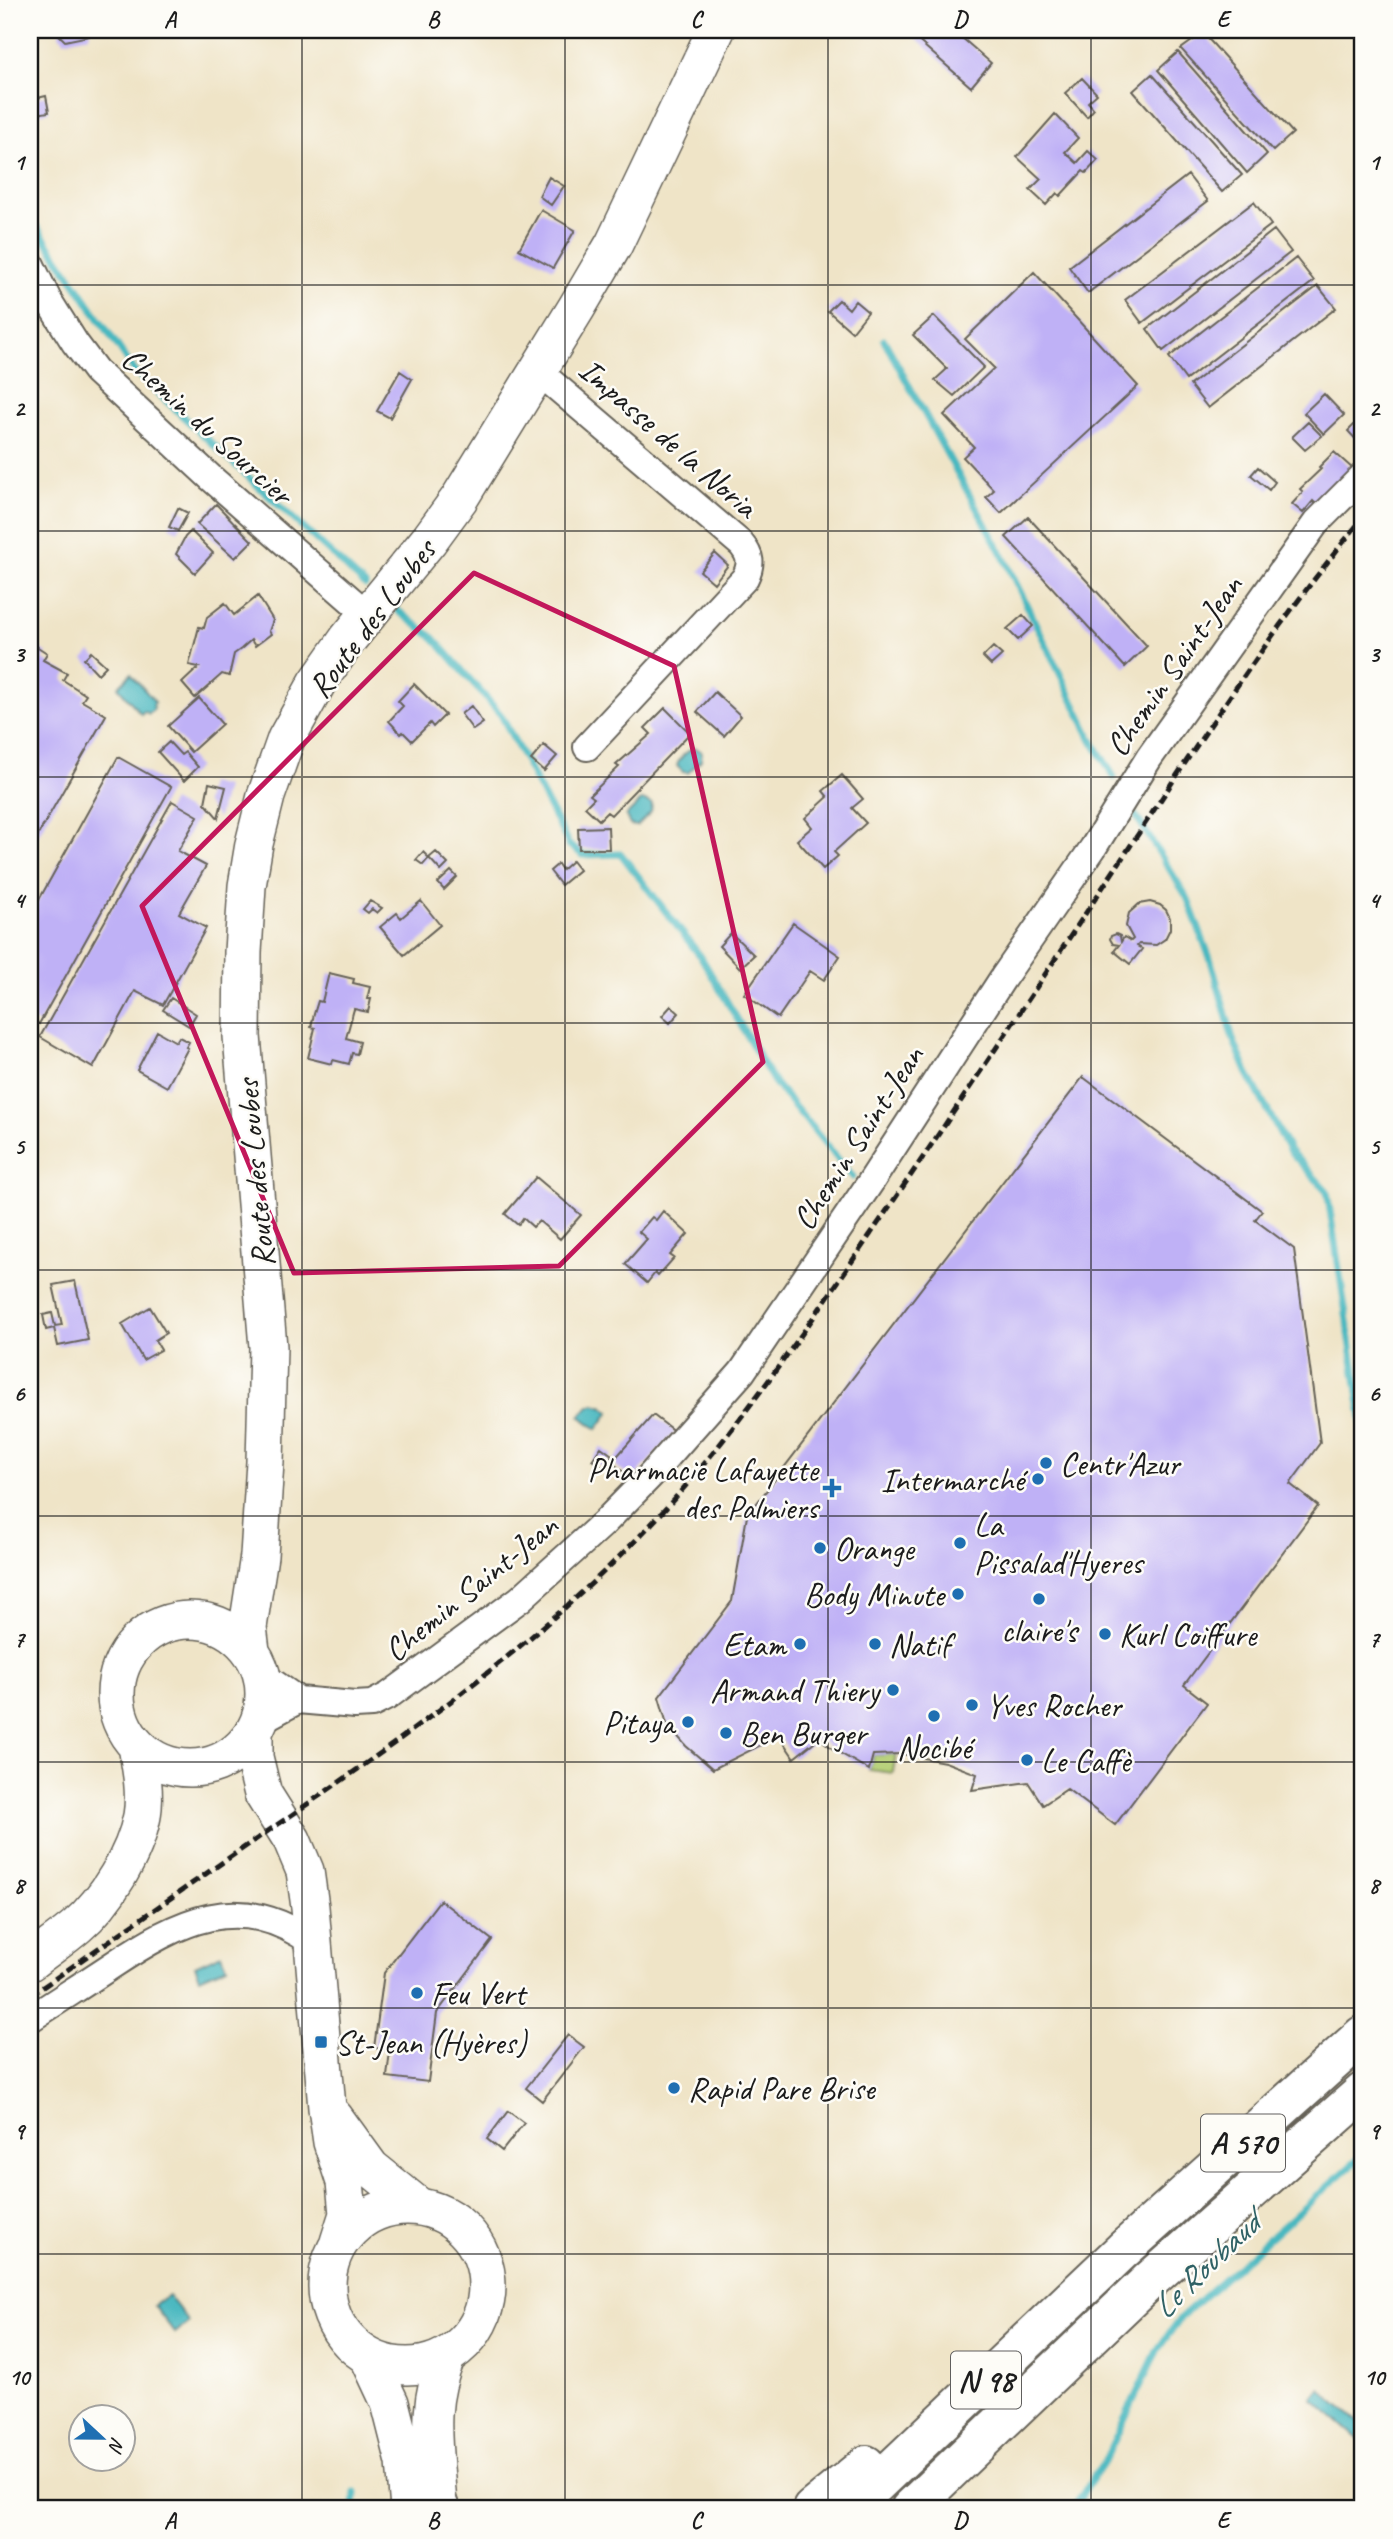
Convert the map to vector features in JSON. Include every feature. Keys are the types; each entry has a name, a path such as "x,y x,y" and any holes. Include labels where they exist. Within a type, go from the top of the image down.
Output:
{"highway":[{"name":"A 570","path":"1123,2250 1363,2035"},
{"name":"A 570","path":"911,2509 1149,2281 1363,2092"},
{"path":"811,2509 1123,2250"},
{"name":"N 98","path":"850,2509 1123,2250"}],"main road":[{"name":"Route des Loubes","path":"257,1663 248,1627 261,1520 268,1347 242,1035 247,886 266,796 286,739 317,683 348,639 459,499 539,372 614,244 716,30"},
{"name":"Route des Loubes","path":"198,1619 218,1607 240,1579 250,1558 261,1520"},
{"path":"263,1794 230,1776 163,1763 137,1746 125,1729 118,1711 116,1690 119,1671 142,1637 158,1626 178,1620 198,1619 215,1623 232,1632 257,1663 265,1690 257,1726 254,1758 263,1794 292,1840 305,1871 327,2108 332,2142 345,2182 348,2214 330,2262 326,2284 328,2307 337,2328 351,2345 369,2358 390,2365 411,2367 430,2364 447,2356 470,2335 484,2308 487,2288 484,2263 473,2241 458,2224 439,2212 418,2206 396,2206 374,2212 354,2224 339,2242"},
{"path":"142,1816 167,1788 198,1768 219,1763 245,1745 257,1726"},
{"path":"30,1962 79,1925 115,1882 131,1849 142,1816 142,1770 137,1746"},
{"path":"327,2108 371,2168 418,2206"},
{"path":"432,2508 431,2429 438,2377 447,2356"},
{"path":"369,2358 390,2403 405,2462 432,2508"}],"street":[{"name":"Chemin du Sourcier","path":"30,263 48,300 96,371 211,478 368,615"},
{"name":"Impasse de la Noria","path":"539,372 741,544 750,559 750,569 745,578 587,747"},
{"name":"Chemin Saint-Jean","path":"257,1663 298,1700 355,1705 372,1703 398,1689 520,1599 604,1523 650,1476 733,1382 1093,848 1149,758 1316,523 1363,475"},
{"path":"257,1726 298,1700"},
{"path":"30,2019 137,1948 188,1922 212,1916 243,1915 262,1918 280,1923 313,1943"}],"highlighted area":[{"path":"474,573 674,666 763,1062 559,1266 294,1273 142,906"}],"green space":[{"path":"896,1754 893,1773 869,1770 873,1755"}],"water":[{"path":"131,674 155,702 154,709 149,714 144,711 141,714 118,687"},
{"path":"696,748 702,752 701,760 688,773 683,772 677,766 680,760 687,752"},
{"path":"642,800 652,804 651,812 637,826 630,825 626,816"},
{"path":"594,1404 610,1412 597,1429 580,1416"},
{"path":"221,1954 227,1966 200,1978 195,1966"},
{"path":"168,2295 189,2322 175,2333 154,2306"},
{"path":"1320,2389 1363,2426 1363,2443 1312,2399"}],"building":[{"path":"60,30 90,30 89,36 65,41 59,35"},
{"path":"906,30 953,30 991,63 971,87"},
{"path":"1203,33 1293,133 1273,151 1181,49"},
{"path":"1178,52 1267,154 1247,173 1158,70"},
{"path":"1152,74 1242,175 1222,192 1133,91"},
{"path":"1082,78 1097,94 1088,102 1094,109 1087,117 1065,93"},
{"path":"46,96 49,112 35,114 33,99"},
{"path":"1055,114 1078,138 1065,152 1077,163 1088,151 1098,160 1086,173 1083,171 1060,196 1057,193 1046,205 1030,190 1041,179 1017,157"},
{"path":"1188,175 1208,201 1088,293 1069,267"},
{"path":"549,177 564,186 551,205 539,196"},
{"path":"1254,202 1271,225 1142,323 1125,300"},
{"path":"541,210 575,230 553,268 519,249"},
{"path":"1274,230 1291,252 1163,351 1147,329"},
{"path":"1296,258 1314,281 1186,380 1169,357"},
{"path":"1034,272 1138,386 1001,513 986,497 994,490 963,457 974,447 944,415 994,368 965,339"},
{"path":"1318,286 1336,308 1208,408 1190,385"},
{"path":"839,300 849,309 855,301 868,312 852,332 828,311"},
{"path":"934,316 984,367 954,396 935,380 947,369 913,335"},
{"path":"400,371 412,379 390,418 377,411"},
{"path":"1324,394 1344,415 1324,434 1304,413"},
{"path":"1363,416 1363,447 1348,431"},
{"path":"1308,422 1322,436 1305,450 1292,437"},
{"path":"1334,452 1353,469 1316,504 1313,501 1303,513 1292,504 1303,492 1300,489"},
{"path":"1258,467 1275,482 1269,490 1251,475"},
{"path":"216,504 252,541 235,558 197,524"},
{"path":"178,508 188,513 178,531 169,527"},
{"path":"1028,517 1147,646 1125,667 1006,537"},
{"path":"191,531 213,553 195,573 176,554"},
{"path":"715,553 728,565 714,583 700,571"},
{"path":"258,596 273,620 269,631 271,634 255,646 251,640 234,654 229,676 222,674 195,698 182,683 199,667 189,665 199,627 204,628 207,617 225,603 234,615"},
{"path":"1023,615 1033,626 1018,640 1007,629"},
{"path":"30,642 47,653 43,660 67,673 63,680 86,695 82,701 106,715 30,849"},
{"path":"993,647 1002,655 991,665 983,657"},
{"path":"91,652 106,666 98,674 84,659"},
{"path":"414,684 445,715 433,727 430,723 412,741 389,721 403,706 398,701"},
{"path":"715,692 741,716 724,736 697,712"},
{"path":"199,698 222,724 191,752 168,726"},
{"path":"471,706 483,723 473,730 461,714"},
{"path":"665,708 690,733 611,815 607,812 599,820 585,807 594,798 590,795 619,767 616,765 651,734 645,728"},
{"path":"169,742 181,755 185,752 198,767 184,781 158,752"},
{"path":"544,745 557,756 544,771 531,760"},
{"path":"118,757 171,787 39,1024 30,1018 30,916"},
{"path":"842,775 863,799 852,808 866,823 834,852 838,856 823,869 797,840 812,827 805,818 828,797 823,791"},
{"path":"209,783 226,787 218,818 205,803"},
{"path":"172,801 198,816 178,851 206,866 179,913 206,928 163,1005 135,991 93,1068 40,1037"},
{"path":"608,827 609,849 579,849 578,828"},
{"path":"423,852 429,858 423,865 416,860"},
{"path":"436,852 448,864 441,871 429,858"},
{"path":"572,861 579,870 561,885 550,871 558,864 562,870"},
{"path":"451,871 457,877 444,890 438,883"},
{"path":"370,901 382,908 377,913 372,909 368,913 363,909"},
{"path":"421,901 440,925 404,955 380,927 397,913 401,918"},
{"path":"1150,902 1166,910 1170,918 1170,929 1165,939 1156,945 1139,944 1137,946 1142,949 1130,964 1114,951 1119,945 1113,944 1110,939 1116,934 1120,936 1121,942 1124,937 1131,941 1133,939 1126,926 1129,913 1139,904"},
{"path":"793,923 840,956 824,980 810,971 778,1018 744,994"},
{"path":"731,933 754,955 740,968 719,946"},
{"path":"329,973 354,979 353,983 370,987 368,1012 354,1009 346,1038 360,1042 357,1054 352,1053 349,1064 333,1060 332,1064 308,1058 315,1028 311,1027 314,1014 318,1001 322,1002"},
{"path":"171,998 196,1014 189,1026 163,1010"},
{"path":"671,1006 679,1013 670,1023 662,1016"},
{"path":"157,1031 176,1042 179,1037 189,1042 167,1087 137,1070"},
{"name":"Centr'Azur","path":"1083,1077 1262,1211 1255,1220 1294,1249 1320,1443 1290,1484 1318,1506 1184,1685 1207,1703 1115,1825 1067,1789 1043,1805 1028,1782 972,1790 977,1774 945,1762 902,1754 873,1755 869,1770 819,1738 794,1758 779,1736 713,1769 686,1746 667,1724 659,1697 732,1601 747,1516"},
{"path":"536,1177 581,1215 560,1239 539,1221 533,1227 523,1218 518,1225 505,1214"},
{"path":"663,1211 688,1234 670,1255 674,1258 658,1276 655,1273 647,1283 625,1264 647,1239 639,1232 652,1217 656,1220"},
{"path":"75,1281 88,1340 58,1346 54,1328 46,1330 43,1315 52,1313 55,1326 62,1325 53,1285"},
{"path":"150,1307 166,1333 155,1340 161,1350 143,1360 122,1324"},
{"path":"653,1415 675,1432 632,1480 612,1462"},
{"path":"601,1447 612,1455 603,1468 592,1460"},
{"name":"Feu Vert","path":"440,1900 492,1940 437,2013 428,2082 387,2077 390,2050 374,2048 384,1973"},
{"path":"568,2035 584,2047 542,2101 526,2088"},
{"path":"508,2111 524,2123 502,2151 487,2139"}],"waterway":[{"path":"30,199 34,223 136,373 365,585"},
{"path":"884,340 1003,556 1092,740 1114,777"},
{"path":"397,610 434,638 501,715 569,845 583,855 621,854 701,957 774,1082 853,1177"},
{"path":"1136,816 1187,897 1211,961 1233,1039 1247,1072 1289,1150 1327,1191 1363,1424"},
{"name":"Le Roubaud","path":"1073,2509 1106,2458 1158,2349 1181,2317 1363,2155"},
{"path":"354,2509 355,2492"}],"railway":[{"path":"30,1996 424,1722 568,1605 657,1518 715,1451 794,1345 936,1139 1242,680 1300,598 1363,518"}],"place":[{"name":"Centr'Azur","path":"1046,1463"},
{"name":"Intermarché","path":"1038,1479"},
{"name":"Pharmacie Lafayette des Palmiers","path":"832,1488"},
{"name":"La Pissalad'Hyeres","path":"960,1543"},
{"name":"Orange","path":"820,1548"},
{"name":"Body Minute","path":"958,1594"},
{"name":"claire's","path":"1039,1599"},
{"name":"Kurl Coiffure","path":"1105,1634"},
{"name":"Etam","path":"800,1644"},
{"name":"Natif","path":"875,1644"},
{"name":"Armand Thiery","path":"893,1690"},
{"name":"Yves Rocher","path":"972,1705"},
{"name":"Nocibé","path":"934,1716"},
{"name":"Pitaya","path":"688,1722"},
{"name":"Ben Burger","path":"726,1733"},
{"name":"Le Caffè","path":"1027,1760"},
{"name":"Feu Vert","path":"417,1993"},
{"name":"St-Jean (Hyères)","path":"321,2042"},
{"name":"Rapid Pare Brise","path":"674,2088"}]}
